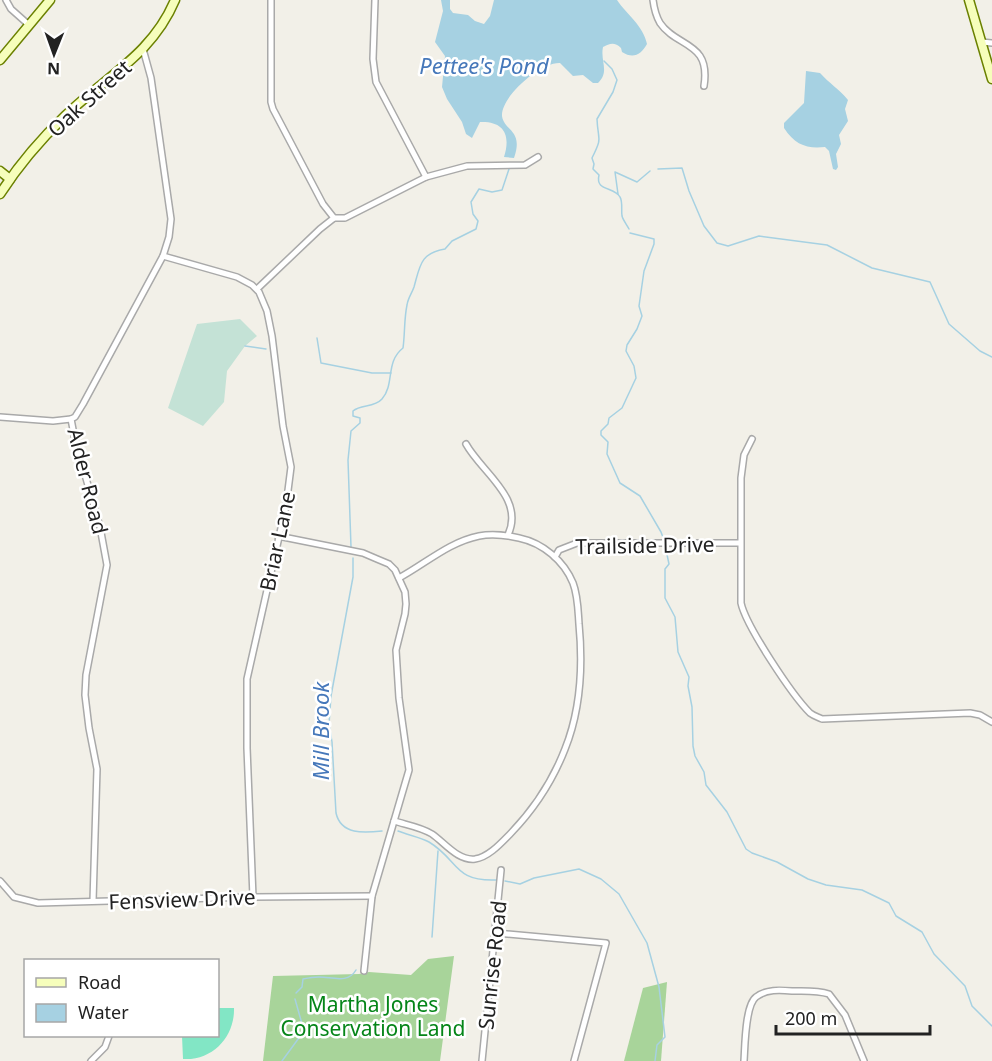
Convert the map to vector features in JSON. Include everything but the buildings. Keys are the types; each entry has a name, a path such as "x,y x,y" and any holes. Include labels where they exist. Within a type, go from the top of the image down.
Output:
{"street":[{"path":"6,0 11,9 29,25"},
{"path":"0,60 50,0"},
{"name":"Oak Street","path":"0,194 64,116 143,49 163,24 175,0"},
{"path":"271,0 270,80 273,109 323,204 334,218"},
{"path":"375,0 373,59 376,82 426,177"},
{"path":"652,0 660,23 693,48 702,59 706,73 704,86"},
{"path":"969,0 992,79"},
{"path":"982,42 992,43"},
{"name":"Alder Road","path":"93,902 97,769 85,695 86,675 107,565 100,527 71,419 75,417 83,404 163,256 168,239 171,219 151,78 143,49"},
{"path":"163,256 237,277 257,289 334,218 345,218 426,177 468,166 525,165 538,157"},
{"path":"0,171 10,179"},
{"name":"Briar Lane","path":"253,897 246,687 287,496 291,467 267,311 257,289"},
{"path":"0,417 53,421 71,419"},
{"path":"752,438 744,455 741,478 740,543 743,611 798,699 812,715 822,719 845,720 973,713 992,722"},
{"path":"466,444 474,459 500,485 512,510 512,526 508,535"},
{"path":"394,821 432,834 460,856 474,859 486,854 504,840 520,824 557,768 573,726 580,687 582,654 578,607 573,584 555,557 531,541 508,535 490,534 460,542 434,555 415,570 399,578"},
{"path":"278,537 363,553 389,564 405,592 406,604 396,650 399,698 409,770 372,896 364,971"},
{"name":"Trailside Drive","path":"555,557 559,550 577,543 740,543"},
{"name":"Sunrise Road","path":"482,1061 501,870"},
{"name":"Fensview Drive","path":"0,882 14,897 30,902 372,896"},
{"path":"495,933 606,943 574,1061"},
{"path":"744,1061 752,1002 756,997 773,990 813,991 829,994 845,1015 864,1061"},
{"path":"91,1061 105,1047 109,1037"}],"green space":[{"path":"240,319 257,336 245,346 227,371 224,402 203,426 168,408 197,324"},
{"name":"Martha Jones Conservation Land","path":"454,956 440,1061 263,1061 273,976 369,972 411,975 428,959"},
{"path":"667,982 661,1061 624,1061 643,988"},
{"path":"219,1008 234,1008 231,1028 220,1045 204,1056 183,1059 182,1037 219,1037"}],"water":[{"name":"Pettee's Pond","path":"441,0 450,0 450,9 453,13 468,15 484,24 490,16 494,0 617,0 638,26 647,44 642,51 633,55 622,52 621,48 615,44 603,47 604,70 602,79 598,83 593,83 583,75 573,76 560,63 552,64 533,74 515,90 503,108 504,121 517,142 514,158 504,157 507,142 504,131 495,124 480,122 472,138 466,134 462,122 442,87 445,56 435,42 443,11"},
{"path":"806,71 820,73 848,100 845,109 848,121 839,135 841,144 836,154 838,167 836,170 833,169 829,151 825,147 802,145 784,128 784,123 804,103"}],"waterway":[{"path":"604,61 612,69 617,80 613,92 597,119 599,139 592,158 593,169 599,175 602,187 614,191 620,197 622,216 629,229"},
{"path":"658,169 682,168 704,226 717,243 728,246 759,236 827,245 872,268 930,282 949,324 980,351 992,357"},
{"name":"Mill Brook","path":"351,547 348,460 351,431 360,423 360,418 353,416 353,411 379,402 386,393 394,360 403,348 408,302 422,262 430,254 445,249 452,241 476,229 478,221 473,214 471,202 479,189 492,192 502,190 509,169"},
{"path":"618,194 615,172 637,182 650,171"},
{"path":"630,233 654,239 644,271 639,306 642,316 626,351 634,366 636,378 622,408 609,418 601,435 608,442 607,454 620,483 640,496 664,540"},
{"path":"317,338 321,363 372,373 391,373"},
{"path":"245,346 266,349"},
{"path":"666,550 669,564 665,569 665,598 675,617 678,652 689,677 695,756 704,772 706,785 727,812 746,849 777,862 808,879 826,885 862,890 889,903 896,916 922,932 934,954 965,986 972,1006 992,1026"},
{"name":"Mill Brook","path":"353,558 353,577 331,696 329,724 336,813 348,829 361,832 382,831"},
{"name":"Mill Brook","path":"398,831 429,842 464,874 483,880 497,880"},
{"path":"432,937 438,851"},
{"name":"Mill Brook","path":"505,881 520,884 534,878 579,869 601,879 619,894 647,943 659,987 665,1037 657,1045 655,1061"},
{"path":"296,993 302,987 303,979 344,978 349,977 356,970"},
{"path":"282,1061 304,1031 295,999"}]}
